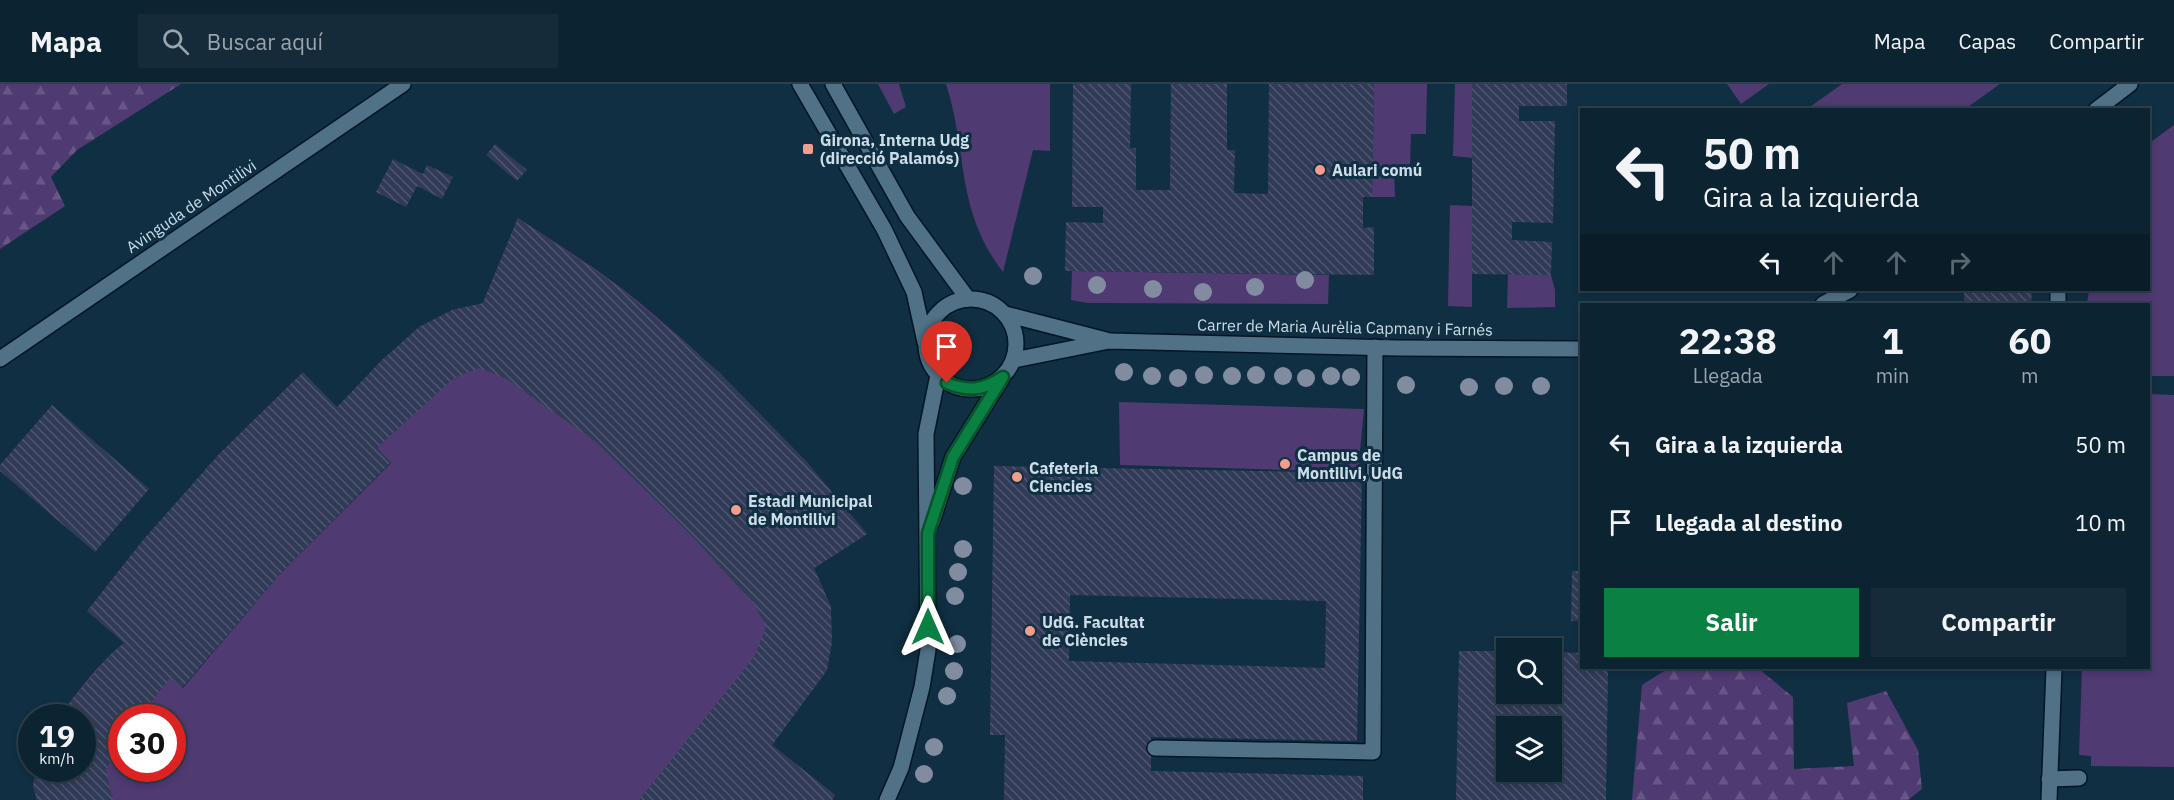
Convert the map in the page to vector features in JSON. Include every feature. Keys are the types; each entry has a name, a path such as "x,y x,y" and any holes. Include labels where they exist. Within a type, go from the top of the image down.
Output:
{"street":[{"name":"Avinguda de Montilivi","path":"0,359 403,84"},
{"path":"801,84 884,230 914,292 928,360 938,375 947,383 970,390 982,389 1003,377"},
{"path":"833,84 908,216 968,299"},
{"path":"2099,108 2130,84"},
{"path":"1825,303 1848,291"},
{"path":"926,342 928,328 935,316 950,304 968,299 988,302 1005,314 1011,322 1017,341 1014,360 953,457 928,533"},
{"name":"Carrer de Maria Aurèlia Capmany i Farnés","path":"1005,314 1108,341"},
{"name":"Carrer de Maria Aurèlia Capmany i Farnés","path":"1014,360 1108,341 1375,347 1580,348"},
{"path":"1155,748 1374,752 1375,347"},
{"path":"887,800 901,768 922,687 926,659 928,533 926,434 938,375"},
{"path":"2049,800 2054,669"},
{"path":"2049,779 2079,778"}],"green space":[{"path":"0,84 181,84 77,150 51,177 65,206 0,249"},
{"path":"878,84 899,84 906,107 894,114"},
{"path":"946,84 1050,84 1050,151 1033,150 1003,272 977,226 970,203 953,109"},
{"path":"1374,84 1427,84 1426,134 1411,134 1410,168 1394,169 1395,197 1372,197"},
{"path":"1455,84 1472,84 1472,158 1453,156"},
{"path":"1727,84 1769,84 1741,104"},
{"path":"1842,84 2000,84 1966,108 1808,108"},
{"path":"2174,125 2174,376 2150,376 2150,303 2087,303 2089,291 2150,291 2150,143"},
{"path":"1450,205 1472,206 1472,307 1448,306"},
{"path":"518,218 620,287 687,343 750,404 867,534 814,568 831,607 827,670 772,745 835,795 832,800 37,800 34,782 96,782 96,704 70,704 98,668 124,643 183,688 278,576 391,463 377,448 483,303"},
{"path":"1072,271 1329,275 1328,304 1088,303 1071,300"},
{"path":"1508,274 1551,275 1555,290 1555,307 1507,308"},
{"path":"2150,394 2174,395 2174,767 2091,766 2091,756 2079,755 2082,669 2150,669"},
{"path":"1119,402 1364,409 1358,472 1120,465"},
{"path":"1667,669 1759,669 1793,697 1794,769 1854,766 1847,703 1886,691 1918,750 1922,789 1908,800 1632,800 1642,685"}],"building":[{"name":"Aulari comú","path":"1073,84 1131,84 1130,148 1136,148 1136,190 1170,190 1171,84 1227,84 1227,150 1235,150 1234,193 1268,194 1269,84 1374,84 1372,197 1363,197 1363,228 1374,227 1374,275 1065,271 1066,222 1103,223 1103,207 1072,207"},
{"path":"1472,84 1567,84 1567,106 1519,106 1519,121 1555,121 1553,223 1512,222 1512,240 1552,242 1551,275 1472,274"},
{"path":"495,144 527,170 517,181 486,155"},
{"path":"393,159 423,174 427,165 453,177 442,199 417,186 406,207 376,192"},
{"name":"Estadi Municipal de Montilivi","path":"518,218 619,287 720,373 807,462 867,534 814,568 831,607 832,642 827,670 772,745 835,795 832,800 639,800 754,657 766,627 754,604 689,533 596,442 505,378 479,368 454,378 377,448 391,462 278,576 182,688 170,678 150,704 108,704 108,766 106,770 113,800 37,800 34,782 96,782 96,704 69,704 110,655 124,643 87,611 143,540 220,453 303,372 337,407 382,360 419,327 452,310 483,303"},
{"path":"1964,291 2032,291 2031,303 1964,303"},
{"path":"52,405 149,489 95,552 0,471 0,465"},
{"name":"UdG. Facultat de Ciències","path":"994,466 1362,473 1357,741 1151,737 1151,771 1363,776 1363,800 1004,800 1005,735 990,735","holes":["1070,595 1326,601 1325,668 1069,661"]},
{"path":"1572,571 1580,571 1580,621 1571,621"},
{"path":"1459,651 1496,651 1496,704 1562,704 1562,652 1580,653 1580,669 1608,669 1606,800 1456,800"}],"place":[{"name":"Girona, Interna Udg (direcció Palamós)","path":"808,149"},
{"name":"Aulari comú","path":"1320,170"},
{"name":"Campus de Montilivi, UdG","path":"1285,464"},
{"name":"Cafeteria Ciencies","path":"1017,477"},
{"name":"Estadi Municipal de Montilivi","path":"736,510"},
{"name":"UdG. Facultat de Ciències","path":"1030,631"}],"route":[{"path":"928,627 928,533 953,457 1003,377 982,389 958,388 947,383"}]}
